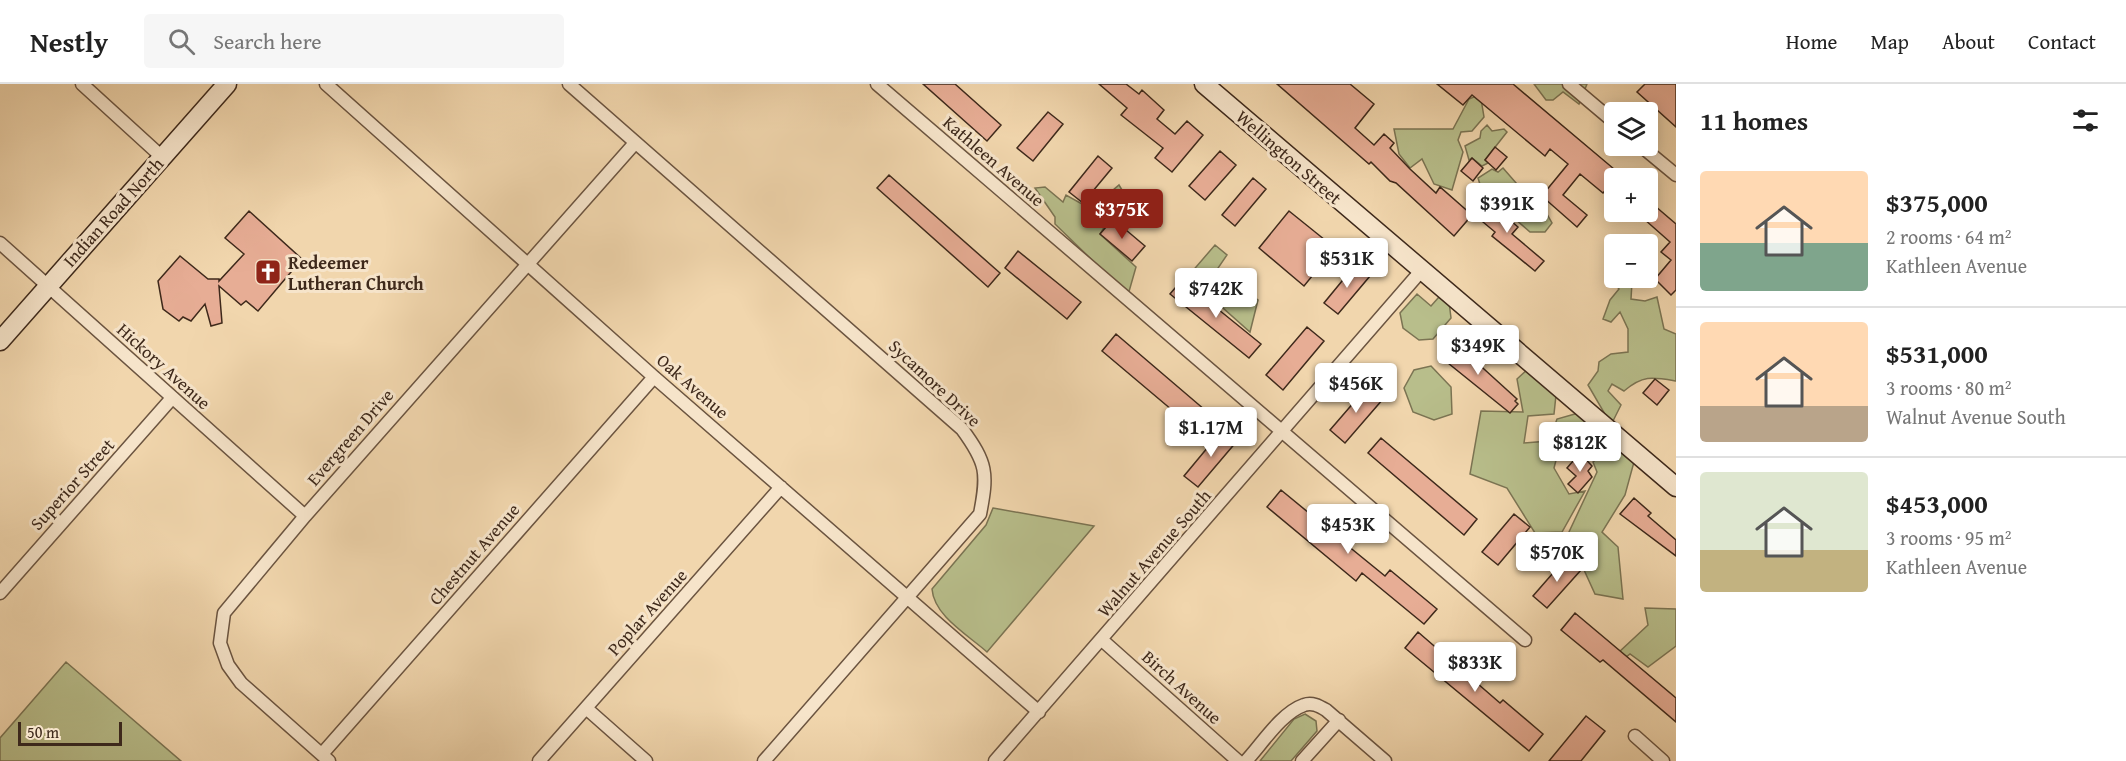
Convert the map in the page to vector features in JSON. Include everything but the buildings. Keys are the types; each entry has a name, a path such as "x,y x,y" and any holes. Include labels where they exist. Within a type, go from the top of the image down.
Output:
{"main road":[{"name":"Indian Road North","path":"0,341 227,84"},
{"name":"Wellington Street","path":"1204,84 1676,487"}],"street":[{"path":"82,84 162,157"},
{"name":"Oak Avenue","path":"326,84 654,377 1039,712"},
{"name":"Sycamore Drive","path":"569,84 963,429 980,453 987,481 980,514 764,761"},
{"name":"Kathleen Avenue","path":"877,84 1525,640"},
{"path":"1569,84 1604,114"},
{"name":"Evergreen Drive","path":"325,758 241,683 228,665 220,643 224,613 305,516 526,263 635,143"},
{"path":"1653,156 1676,175"},
{"name":"Hickory Avenue","path":"0,243 305,516"},
{"name":"Walnut Avenue South","path":"995,761 1421,271"},
{"name":"Chestnut Avenue","path":"325,758 654,377"},
{"name":"Superior Street","path":"0,593 172,398"},
{"name":"Poplar Avenue","path":"539,761 782,487"},
{"name":"Birch Avenue","path":"1102,640 1238,761"},
{"path":"1246,761 1287,716 1305,704 1321,707 1385,761"},
{"path":"586,708 646,761"},
{"path":"1302,761 1339,720"},
{"path":"1635,736 1663,761"}],"green space":[{"path":"1534,84 1587,84 1579,104 1563,92 1553,100 1546,100"},
{"path":"1476,96 1481,99 1484,117 1472,131 1461,132 1458,140 1463,152 1452,190 1434,184 1422,159 1410,168 1399,154 1394,129 1453,129 1469,99"},
{"path":"1487,125 1492,131 1504,129 1507,132 1485,160 1488,163 1482,166 1472,158 1469,160 1465,146 1480,138 1481,131"},
{"path":"1503,168 1523,191 1532,188 1552,223 1545,232 1530,232 1514,218 1512,205 1503,210 1483,194 1478,178 1492,169 1498,172"},
{"path":"1119,185 1135,212 1127,223 1111,216 1100,234 1136,267 1128,295 1055,224 1055,217 1035,188 1045,187 1063,202 1066,195 1091,209"},
{"path":"1215,245 1227,255 1218,268 1258,300 1250,332 1196,284 1190,274"},
{"path":"1632,288 1631,299 1645,301 1657,297 1664,329 1676,334 1676,381 1648,378 1624,391 1612,384 1608,391 1621,405 1613,421 1606,416 1588,385 1598,371 1599,362 1611,354 1628,352 1628,329 1620,312 1611,322 1603,319 1610,300 1619,289"},
{"path":"1417,294 1431,306 1439,297 1449,302 1451,318 1433,339 1419,340 1403,328 1400,313"},
{"path":"1431,366 1451,387 1452,414 1434,420 1413,412 1404,388 1414,370"},
{"path":"1528,369 1556,395 1554,414 1528,416 1524,443 1549,441 1557,419 1582,412 1593,436 1560,445 1554,468 1569,494 1585,491 1562,532 1535,533 1507,488 1470,474 1481,411 1523,412 1517,379"},
{"path":"1618,443 1634,462 1625,495 1602,532 1618,547 1623,599 1595,594 1584,570 1566,554 1569,532 1597,472 1593,462"},
{"path":"993,508 1094,526 987,652 945,616 934,599 932,589 986,525"},
{"path":"1645,608 1676,609 1676,646 1648,667 1630,654 1620,662 1618,653 1648,625"},
{"path":"66,662 181,761 0,761 0,738"},
{"path":"1305,714 1316,721 1317,731 1291,761 1260,761 1294,719"}],"place":[{"name":"Redeemer Lutheran Church","path":"268,272"}]}
